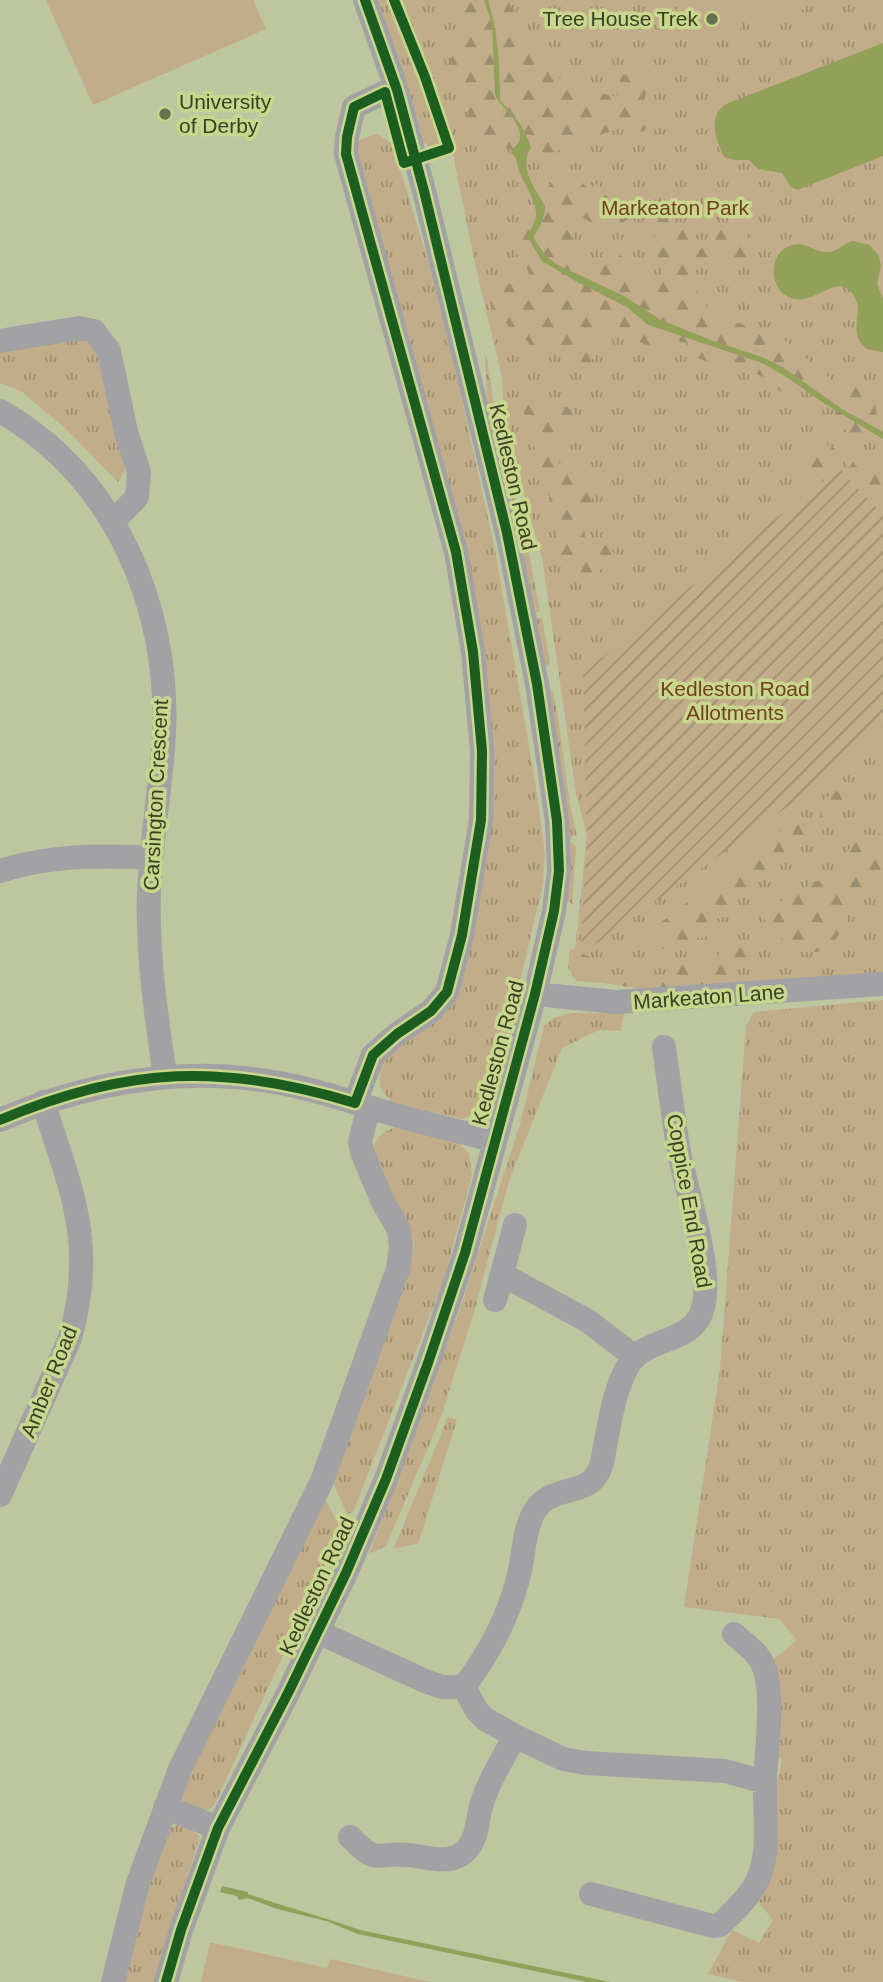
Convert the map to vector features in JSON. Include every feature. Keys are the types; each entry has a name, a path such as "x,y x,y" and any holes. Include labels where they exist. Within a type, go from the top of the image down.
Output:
{"street":[{"name":"Kedleston Road","path":"166,1982 181,1930 218,1828 318,1632 386,1479 428,1363 465,1252 535,994 554,911 559,871 557,821 537,684 502,509 397,90 365,0"},
{"name":"Kedleston Road","path":"113,1982 138,1883 180,1769 322,1481 398,1269 401,1247 399,1230 383,1202 362,1152 362,1105 373,1055 397,1034 431,1011 447,992 462,935 481,820 482,751 474,665 456,552 346,154 354,107 385,92 397,90"},
{"path":"0,341 79,328 94,331 109,351 126,432 139,472 137,496 114,521"},
{"name":"Carsington Crescent","path":"0,411 63,460 97,497 114,521 144,591 154,631 161,674 164,733 151,858 149,921 150,954 165,1076"},
{"path":"0,870 64,857 151,858"},
{"name":"Markeaton Lane","path":"535,994 582,1000 640,1002 883,984"},
{"name":"Coppice End Road","path":"635,1357 690,1328 700,1315 705,1301 700,1239 680,1154 664,1047"},
{"path":"0,1120 43,1102 117,1083 165,1076 213,1076 306,1088 495,1141"},
{"name":"Amber Road","path":"0,1495 70,1338 81,1281 82,1254 74,1197 43,1102"},
{"path":"495,1300 515,1225"},
{"path":"464,1688 489,1651 507,1615 522,1563 530,1521 538,1507 548,1496 591,1481 600,1469 619,1391 627,1369 635,1357 589,1321 503,1275"},
{"path":"318,1632 425,1681 464,1688"},
{"path":"591,1894 713,1926 720,1925 754,1887 761,1871 765,1848 765,1782 769,1726 765,1672 759,1656 734,1634"},
{"path":"464,1688 477,1711 485,1719 547,1752 572,1761 725,1771 765,1782"},
{"path":"350,1837 367,1854 376,1857 399,1854 455,1858 463,1853 473,1838 482,1800 515,1736"},
{"path":"165,1807 218,1828"}],"green space":[{"path":"46,0 253,0 266,29 93,105"},
{"path":"377,0 387,0 433,117 439,144 428,146 423,141 409,91"},
{"name":"Markeaton Park","path":"398,0 883,0 883,974 648,990 577,981 572,977 587,836 576,793 542,558 504,423 502,378 475,264 451,144"},
{"path":"467,0 509,0 538,57 550,72 563,80 617,97 621,76 634,71 647,77 643,106 652,121 643,132 625,126 537,158 476,138 450,63"},
{"name":"Tree House Trek","path":"678,0 812,0 806,7 789,15 741,22 737,43 673,31"},
{"path":"377,134 392,144 439,295 496,555 545,853 543,884 495,1087 485,1106 463,1119 393,1104 380,1088 380,1067 389,1050 457,985 485,675 352,154 359,140"},
{"path":"566,173 580,180 588,189 597,184 611,195 613,201 630,196 635,213 620,224 607,228 579,215 575,231 560,255 585,266 596,258 619,254 639,271 637,284 649,289 663,273 652,252 658,217 669,215 678,227 707,245 719,228 745,231 754,253 746,264 729,268 708,261 692,270 693,285 714,319 743,324 753,334 780,336 837,384 857,387 875,403 879,430 865,438 835,424 836,391 821,382 793,396 781,392 769,379 747,371 733,372 690,355 686,343 677,341 672,349 647,345 611,320 603,333 594,340 595,352 588,370 552,350 531,346 500,318 490,304 495,287 504,283 531,287 527,269 517,253 517,226 528,209 550,186 555,174"},
{"path":"76,336 94,347 102,359 125,470 118,482 66,429 21,391 0,383 0,349"},
{"path":"485,357 506,466 522,516 540,611 536,612 537,618 542,618 550,662 545,669 487,403"},
{"path":"530,402 548,416 566,406 580,419 548,447 557,463 577,466 593,482 592,504 584,523 585,537 604,543 616,555 597,573 579,581 557,563 560,553 554,524 558,509 542,484 523,409"},
{"path":"814,443 834,448 862,471 868,465 878,469 883,482 883,507 842,459 807,487 803,476 793,475 787,455 807,449"},
{"name":"Kedleston Road Allotments","path":"839,468 883,515 883,726 808,792 590,948 581,945 587,834 583,673"},
{"path":"552,689 577,836 572,836 570,842 576,847 572,905 569,901 565,904 549,693"},
{"path":"883,765 883,776 738,895 730,914 714,920 710,936 675,942 665,949 655,948 647,933 796,819 810,821 821,816 818,804 837,791 861,785 865,780 866,769"},
{"path":"883,829 883,881 848,914 847,926 833,942 818,952 794,952 762,917 792,892 806,889 810,883 842,871 848,850 865,835 874,840"},
{"path":"743,939 756,957 748,965 736,965 735,978 745,987 648,990 579,979 568,968 570,948 592,958 597,971 605,978 660,981 683,962 711,963 729,944"},
{"path":"883,1000 883,1982 742,1982 708,1974 732,1930 759,1943 773,1920 759,1903 771,1871 767,1834 782,1759 774,1755 773,1660 797,1640 779,1619 684,1607 720,1369 746,1026 754,1012"},
{"path":"571,1013 624,1013 621,1031 599,1030 562,1048 509,1181 474,1312 441,1417 386,1546 369,1554 460,1309 520,1124 544,1026 553,1018"},
{"path":"399,1126 459,1143 469,1153 472,1175 444,1279 353,1512 347,1514 332,1480 414,1249 413,1239 371,1153 381,1135"},
{"path":"448,1417 457,1420 418,1544 394,1548"},
{"path":"323,1495 341,1529 214,1806 205,1811 186,1807 181,1800 180,1787"},
{"path":"177,1825 189,1828 200,1836 155,1982 124,1982 164,1831"},
{"path":"210,1942 327,1968 330,1959 430,1982 201,1982"}],"shaded area":[{"path":"484,0 488,0 496,37 500,100 522,128 531,148 527,155 527,170 545,206 543,219 533,238 546,256 556,264 624,296 661,320 762,357 784,368 842,409 883,432 883,439 762,363 648,325 627,307 542,261 527,236 535,219 534,203 516,158 511,153 519,141 520,133 515,121 495,94 492,23"},
{"path":"883,43 883,156 797,190 790,186 782,173 758,169 749,160 724,157 716,136 715,122 726,104"},
{"path":"853,241 870,245 879,256 881,265 877,284 883,299 883,352 867,349 859,339 856,329 858,305 847,288 834,287 812,297 796,299 783,293 775,281 776,259 787,247 797,244 829,252"},
{"path":"222,1886 248,1892 360,1930 610,1982 587,1982 358,1934 326,1921 277,1909 248,1898 239,1900 237,1896 220,1892"}],"cycle path":[{"path":"166,1982 181,1930 218,1828 346,1573 386,1479 428,1363 465,1253 535,994 554,911 559,871 557,821 537,684 507,533 424,191 397,90 365,0"},
{"path":"0,1120 46,1102 91,1089 134,1080 176,1076 262,1081 355,1103 373,1055 397,1034 431,1011 447,992 462,935 481,820 482,751 473,652 456,552 346,154 354,107 385,92 404,163 449,148 425,77 394,0"}],"place":[{"name":"Tree House Trek","path":"712,19"},
{"name":"University of Derby","path":"165,114"}]}
